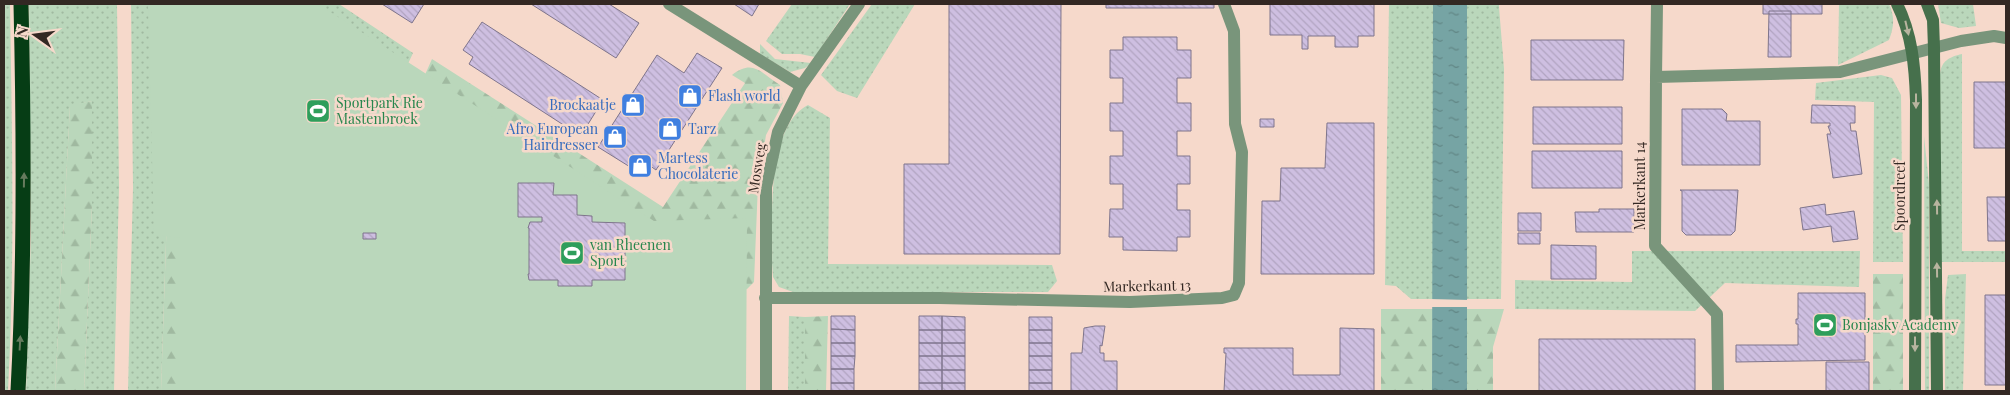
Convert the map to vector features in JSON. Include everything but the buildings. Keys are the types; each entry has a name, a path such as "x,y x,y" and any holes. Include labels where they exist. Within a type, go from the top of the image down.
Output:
{"highway":[{"path":"18,391 22,318 24,141 21,4"}],"main road":[{"name":"Spoordreef","path":"1897,4 1905,20 1912,53 1916,100 1915,391"},
{"path":"1927,4 1933,20 1934,48 1938,298 1937,391"}],"street":[{"path":"669,4 802,86"},
{"name":"Mosweg","path":"766,391 766,187 778,132 802,86 859,4"},
{"name":"Markerkant 13","path":"765,298 939,298 1130,302 1222,298 1234,295 1238,283 1242,152 1235,124 1234,31 1224,4"},
{"name":"Markerkant 14","path":"1657,4 1655,246 1717,314 1718,391"},
{"path":"1656,77 1840,72 1934,48 1994,36 2006,38"}],"green space":[{"path":"4,4 10,4 12,149 12,294 8,391 4,391"},
{"path":"29,4 117,4 119,188 114,391 84,391 92,205 92,101 70,106 55,391 26,391 31,236"},
{"path":"131,4 339,4 413,53 407,66 167,213 161,391 128,391 133,188"},
{"name":"Sportpark Rie Mastenbroek","path":"148,4 318,4 654,221 747,218 746,391 180,391 180,238 154,235"},
{"path":"792,4 850,4 815,57 800,54 782,54 766,41"},
{"path":"872,4 915,4 857,98 837,91 821,75"},
{"path":"1389,4 1433,4 1433,299 1411,299 1396,286 1385,285"},
{"path":"1467,4 1499,4 1504,69 1501,299 1467,299"},
{"path":"1839,4 1889,4 1893,22 1889,40 1838,65"},
{"path":"1938,4 1973,4 1976,26 1959,28 1941,23"},
{"path":"760,44 775,59 811,63 805,68 790,72 760,54"},
{"path":"1962,54 1962,251 2006,251 2006,262 1941,262 1940,75 1946,60"},
{"path":"432,59 663,207 745,83 732,75 746,68 762,72 780,85 783,103 766,135 758,184 754,282 747,289 727,291 416,95"},
{"path":"1881,75 1892,78 1901,95 1903,262 1873,262 1874,102 1815,100 1816,83"},
{"path":"92,101 92,205 84,391 55,391 70,105"},
{"path":"808,105 830,118 828,264 1052,265 1057,281 1048,292 793,292 779,287 773,277 772,264 774,177 784,133 794,116"},
{"path":"1924,136 1929,184 1929,391 1925,391"},
{"path":"167,213 188,213 191,391 161,391"},
{"path":"1632,251 1860,251 1859,287 1725,283 1695,311 1515,309 1515,280 1632,282"},
{"path":"1873,274 1903,274 1903,391 1873,391"},
{"path":"1966,274 1963,391 1945,391 1945,299 1948,275"},
{"path":"1381,309 1433,309 1432,391 1381,391"},
{"path":"1467,309 1504,309 1493,347 1493,391 1467,391"},
{"path":"789,316 805,317 805,391 788,391"},
{"path":"828,316 826,391 805,391 805,317"}],"water":[{"path":"1433,4 1467,4 1467,391 1432,391"}],"pier":[{"path":"1430,299 1470,300 1470,307 1430,307"}],"place":[{"name":"Flash world","path":"690,96"},
{"name":"Brockaatje","path":"633,105"},
{"name":"Sportpark Rie Mastenbroek","path":"318,111"},
{"name":"Tarz","path":"670,129"},
{"name":"Afro European Hairdresser","path":"615,137"},
{"name":"Martess Chocolaterie","path":"640,166"},
{"name":"van Rheenen Sport","path":"572,253"},
{"name":"Bonjasky Academy","path":"1825,325"}]}
